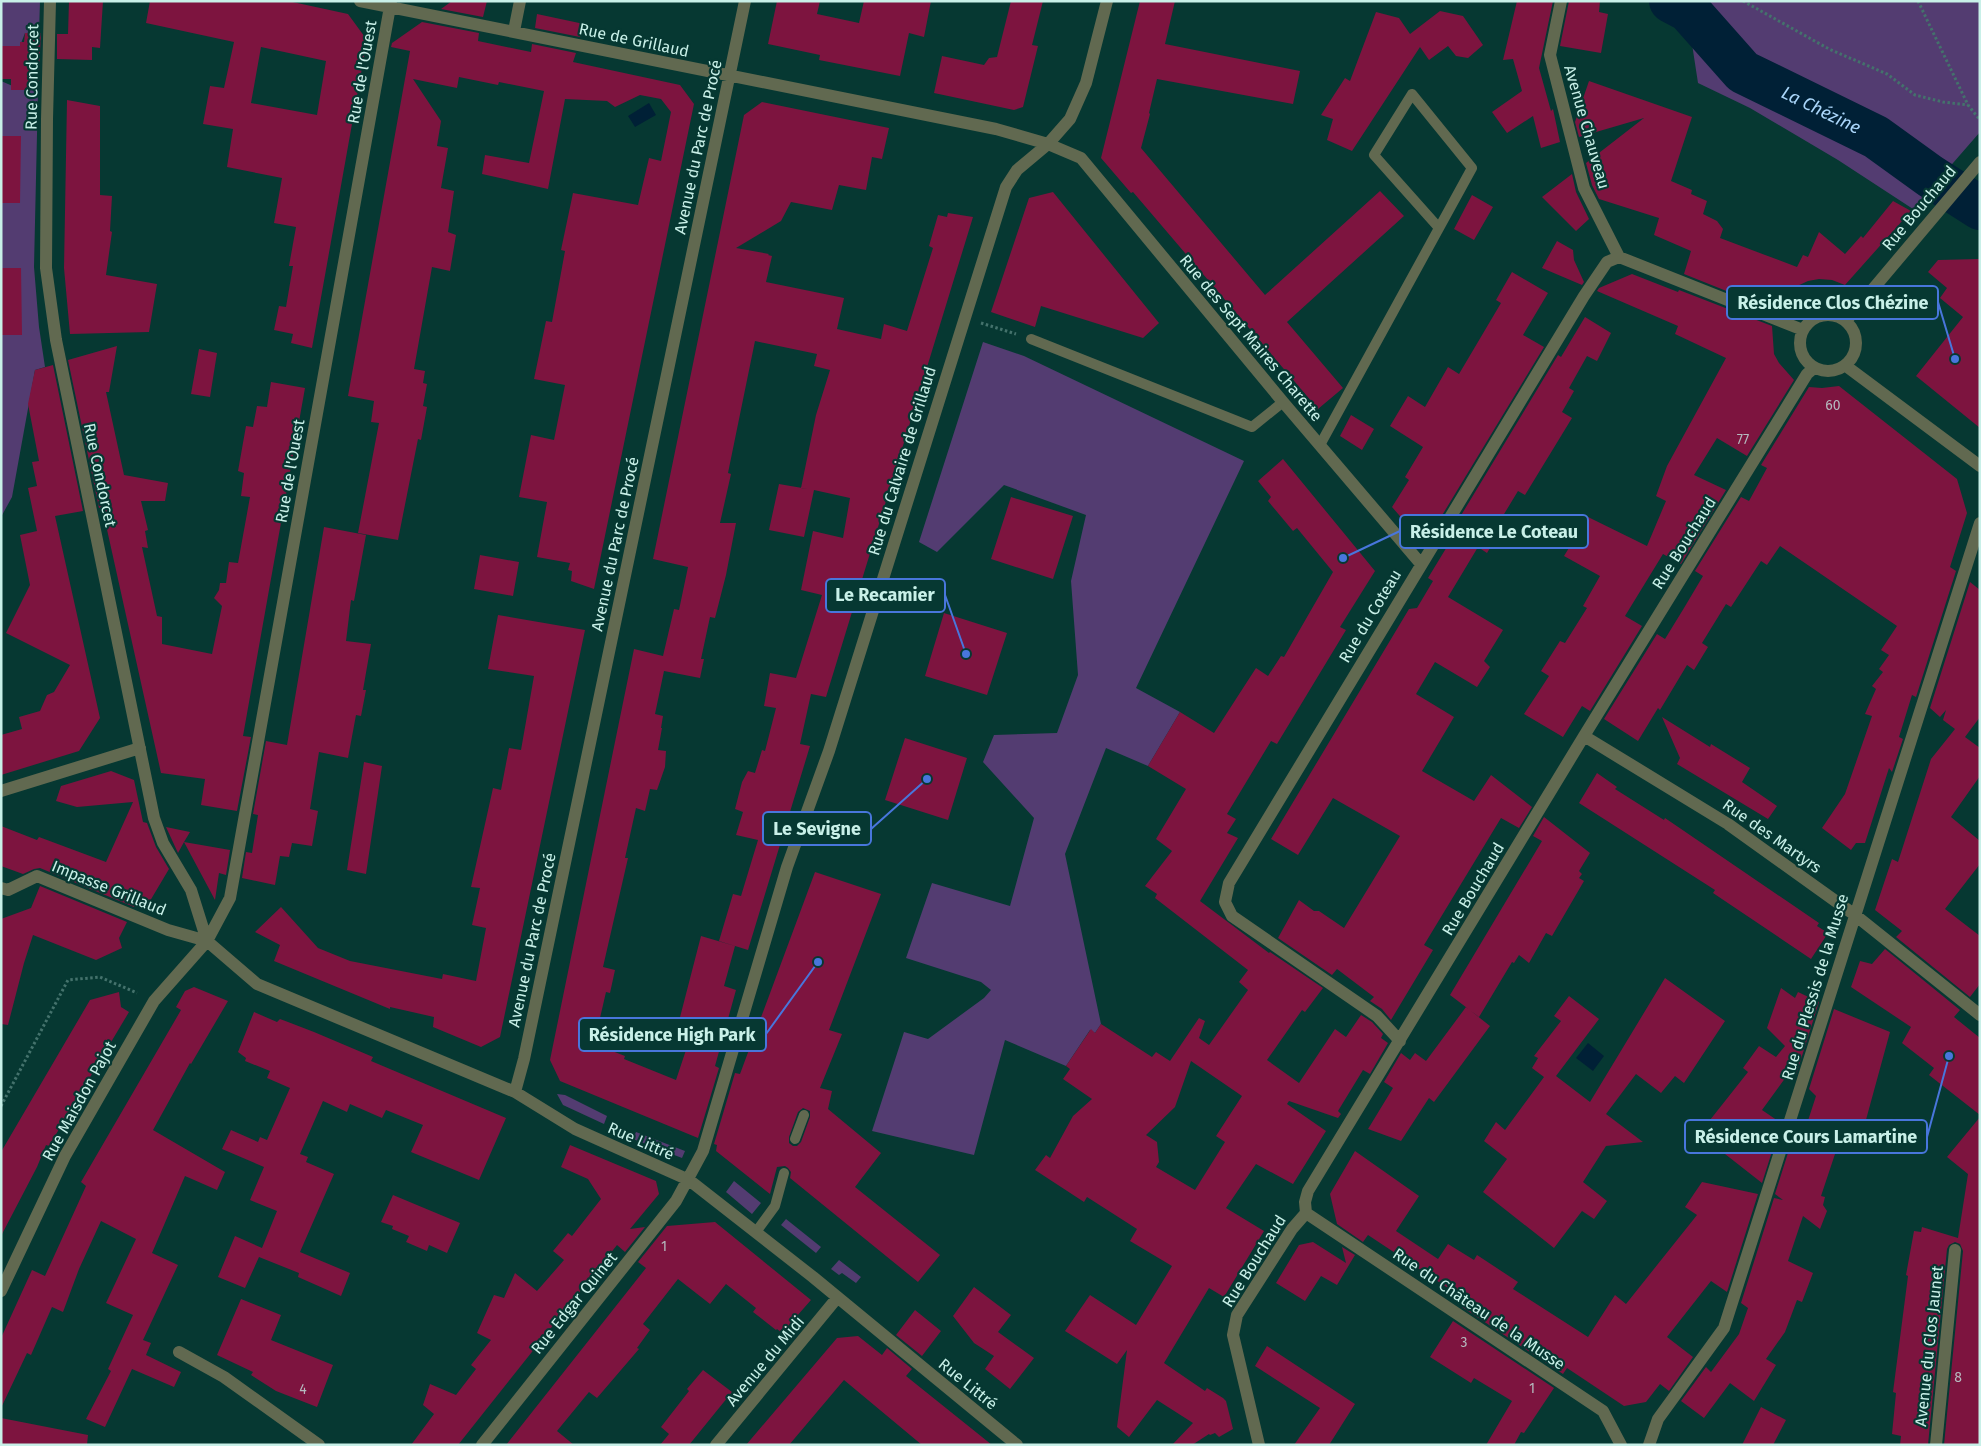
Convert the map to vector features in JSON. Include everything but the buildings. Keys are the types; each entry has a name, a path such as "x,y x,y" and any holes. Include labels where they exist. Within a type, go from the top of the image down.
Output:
{"street":[{"name":"Rue Condorcet","path":"50,1 46,268 57,349 154,818 163,843 192,890 207,941"},
{"name":"Rue de Grillaud","path":"360,1 390,4 729,76 996,129 1048,144"},
{"path":"514,31 520,1"},
{"name":"Avenue du Parc de Procé","path":"515,1092 526,1050 745,1"},
{"name":"Rue du Calvaire de Grillaud","path":"689,1180 703,1151 787,867 829,751 1006,187 1017,170 1048,144 1070,119 1086,83 1107,1"},
{"name":"Avenue Chauveau","path":"1561,1 1550,55 1584,188 1619,257"},
{"name":"Rue de l'Ouest","path":"207,941 230,898 233,885 390,4"},
{"name":"Rue des Sept Maires Charette","path":"1048,144 1081,158 1282,402 1421,564"},
{"name":"Rue Bouchaud","path":"1846,321 1978,164"},
{"path":"1619,257 1803,330"},
{"name":"Rue du Coteau","path":"1400,1041 1377,1016 1232,916 1225,902 1229,883 1597,275 1607,262 1619,257"},
{"path":"1821,316 1835,316 1846,321 1853,329 1857,345 1853,358 1846,366 1831,372 1814,368 1805,359 1800,348 1803,330 1809,323 1821,316"},
{"path":"1846,366 1980,466"},
{"name":"Rue Bouchaud","path":"1258,1445 1233,1335 1237,1315 1292,1228 1306,1213 1304,1202 1308,1191 1584,736 1807,374 1814,368"},
{"name":"Rue du Plessis de la Musse","path":"1649,1445 1658,1418 1724,1328 1980,523"},
{"name":"Rue des Martyrs","path":"1584,736 1728,824 1855,915 1980,1015"},
{"path":"1,791 140,748"},
{"name":"Impasse Grillaud","path":"1,888 8,890 37,876 168,930 207,941"},
{"name":"Rue Littré","path":"207,941 257,984 515,1092 575,1129 689,1180 838,1298 1017,1445"},
{"name":"Rue Maisdon Pajot","path":"1,1291 65,1156 154,1001 207,941"},
{"name":"Rue Edgar Quinet","path":"482,1445 676,1202 689,1180"},
{"name":"Rue du Château de la Musse","path":"1306,1213 1603,1411 1621,1445"},
{"name":"Avenue du Clos Jaunet","path":"1936,1445 1955,1250"},
{"name":"Avenue du Midi","path":"716,1445 838,1298"},
{"path":"179,1352 224,1377 319,1445"}],"lane":[{"path":"1320,445 1472,168 1412,94 1374,155 1439,228"},
{"path":"1031,339 1252,427 1282,402"},
{"path":"795,1139 804,1115"},
{"path":"756,1232 775,1206 784,1173"}],"path":[{"path":"1743,1 1829,49 1887,74 1915,95 1943,102 1968,105"},
{"path":"1918,1 1968,105 1980,120"},
{"path":"964,318 1031,339"},
{"path":"1,1106 68,980 100,978 140,994"}],"shaded area":[{"path":"1,1 40,1 39,33 25,33 20,46 1,46"},
{"path":"1673,1 1980,1 1980,132 1913,209 1838,160 1750,108 1698,83 1688,18"},
{"path":"1,81 22,90 38,90 34,267 39,327 45,367 35,370 12,497 1,517"},
{"path":"983,342 1024,356 1244,461 1136,688 1180,712 1148,766 1106,748 1065,854 1101,1024 1095,1033 1090,1030 1066,1066 1005,1040 974,1155 872,1131 904,1032 928,1039 984,998 991,990 981,982 906,958 932,883 1010,906 1034,818 983,762 994,735 1057,733 1078,675 1071,581 1086,515 1004,485 937,552 919,542"},
{"path":"557,1094 565,1095 607,1116 604,1124 563,1105"},
{"path":"636,1132 685,1151 682,1158 633,1139"},
{"path":"734,1181 761,1203 752,1214 726,1192"},
{"path":"786,1219 821,1247 816,1253 781,1225"},
{"path":"839,1260 861,1277 856,1283 842,1273 839,1275 831,1269"}],"water":[{"path":"649,103 656,115 635,127 628,116"},
{"path":"1588,1043 1604,1056 1593,1071 1576,1058"}],"waterway":[{"name":"La Chézine","path":"1671,1 1688,10 1743,72 1876,137 1930,176 1980,208"}],"place":[{"name":"Résidence Clos Chézine","path":"1955,359"},
{"name":"Résidence Le Coteau","path":"1343,558"},
{"name":"Le Recamier","path":"966,654"},
{"name":"Le Sevigne","path":"927,779"},
{"name":"Résidence High Park","path":"818,962"},
{"name":"Résidence Cours Lamartine","path":"1949,1056"}]}
